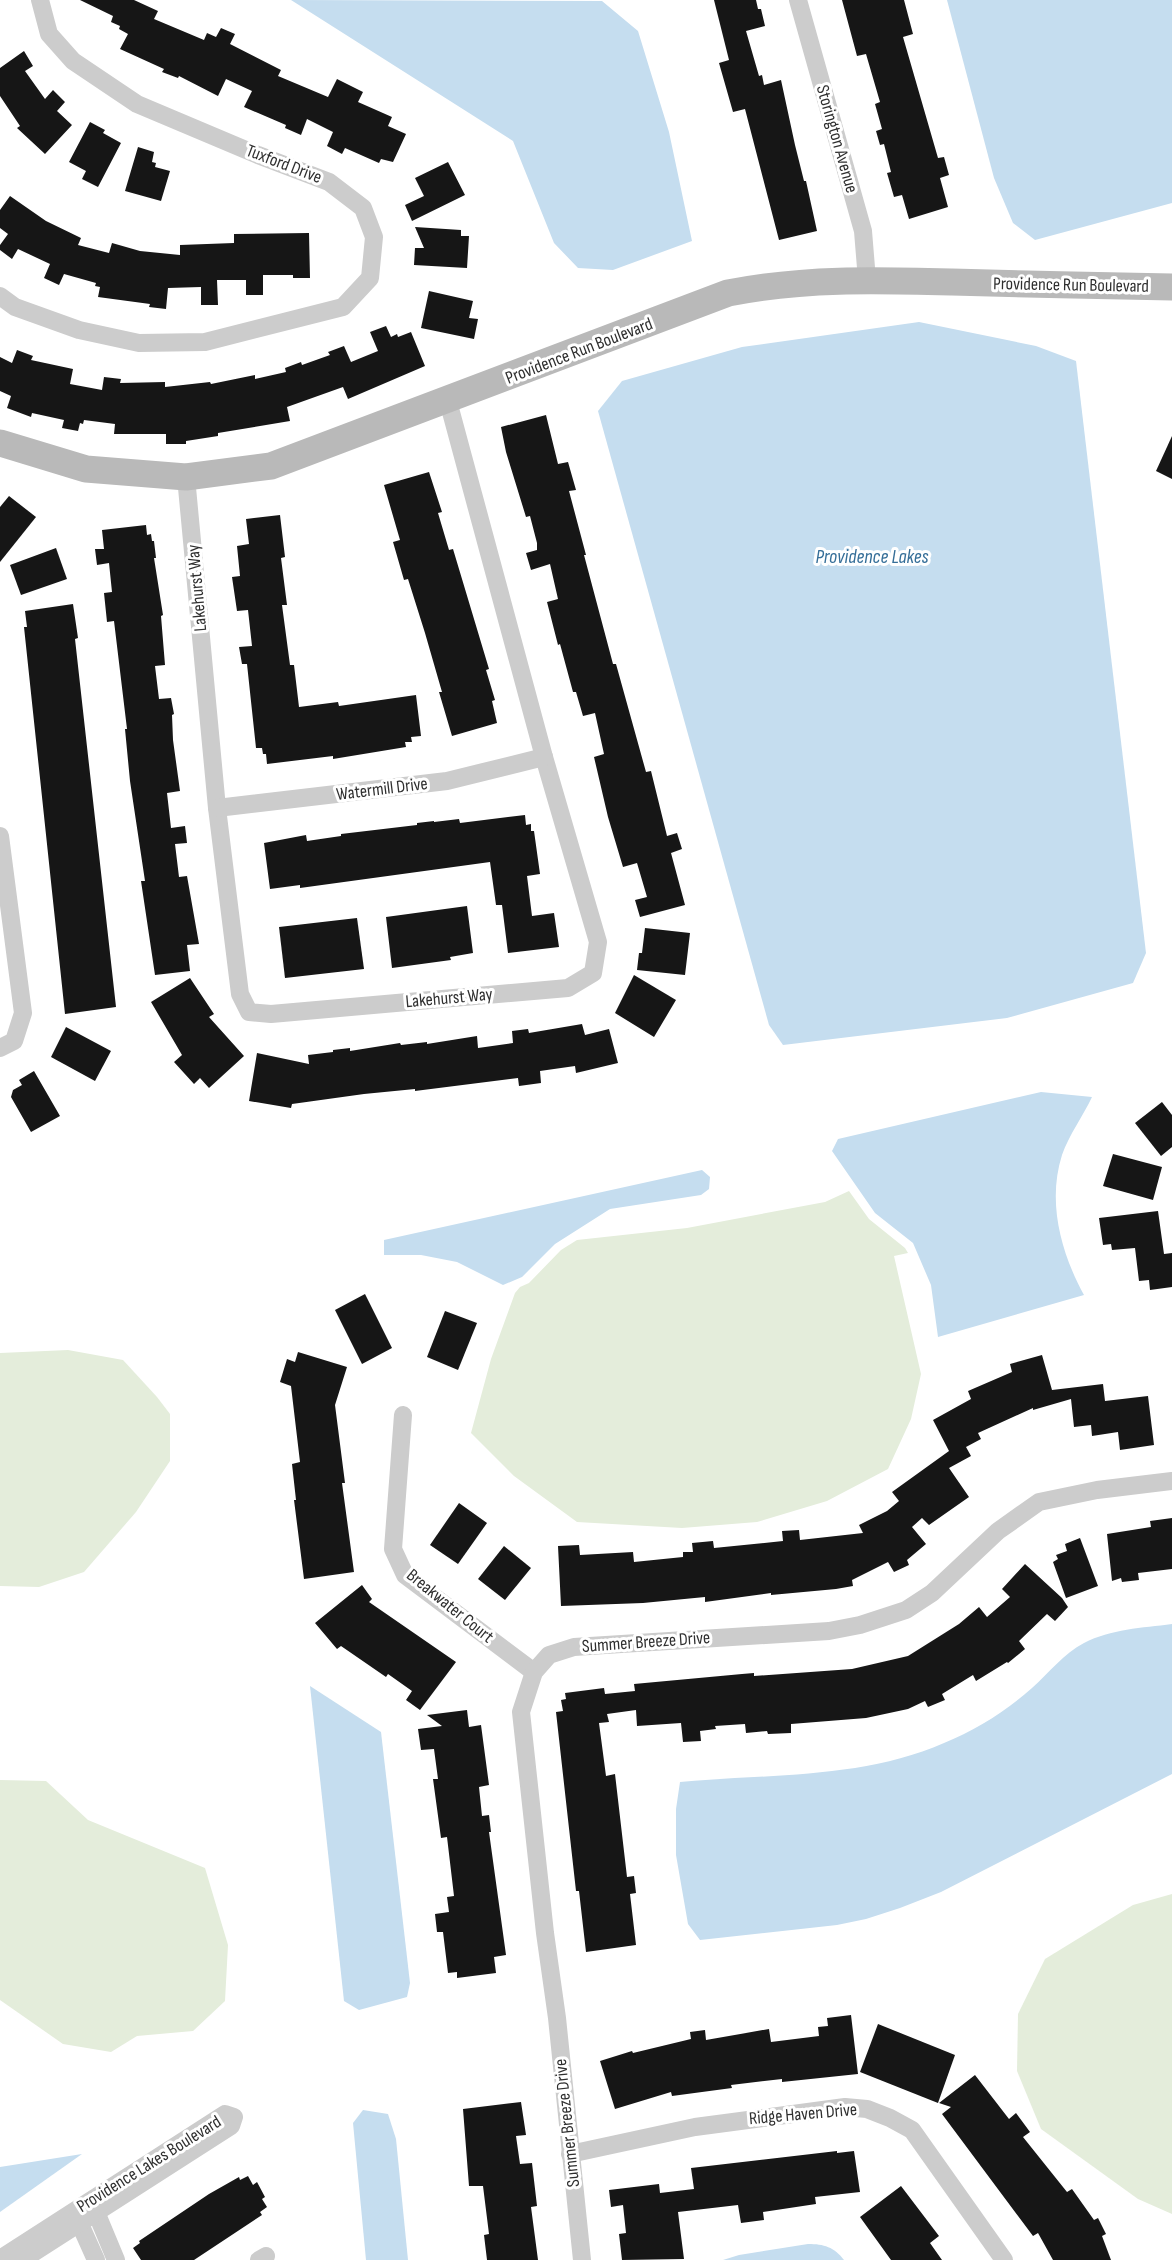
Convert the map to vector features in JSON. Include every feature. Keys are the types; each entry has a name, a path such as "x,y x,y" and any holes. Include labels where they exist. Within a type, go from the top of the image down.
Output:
{"street":[{"name":"Tuxford Drive","path":"0,296 15,307 89,332 139,343 205,342 343,307 370,278 374,237 363,208 329,182 137,104 73,62 49,34 40,0"},
{"name":"Storington Avenue","path":"798,0 863,231 867,280"},
{"name":"Providence Run Boulevard","path":"0,443 86,469 186,477 271,466 728,294 798,282 867,280 1172,287"},
{"name":"Lakehurst Way","path":"186,477 217,808 240,994 249,1012 271,1014 568,988 593,974 597,942 544,757 448,401"},
{"name":"Watermill Drive","path":"217,808 447,781 544,757"},
{"path":"0,837 23,1013 14,1041 0,1048"},
{"name":"Breakwater Court","path":"403,1415 393,1549 405,1575 534,1672"},
{"name":"Summer Breeze Drive","path":"582,2260 521,1712 534,1672 549,1655 574,1647 829,1631 860,1625 906,1610 932,1593 998,1531 1039,1502 1097,1490 1172,1481"},
{"name":"Ridge Haven Drive","path":"570,2154 732,2121 845,2107 867,2109 912,2130 1004,2260"},
{"name":"Providence Lakes Boulevard","path":"0,2259 225,2114 234,2117 231,2126 22,2260"},
{"path":"96,2212 116,2260"},
{"path":"79,2223 96,2260"}],"green space":[{"path":"849,1191 869,1219 908,1253 894,1256 921,1374 911,1419 888,1469 827,1501 757,1522 682,1528 577,1522 514,1476 471,1433 491,1359 515,1293 520,1287 529,1283 561,1250 577,1240 687,1228 825,1202"},
{"path":"68,1350 123,1360 157,1397 170,1414 170,1461 136,1512 84,1572 39,1587 0,1586 0,1353"},
{"path":"0,1780 46,1781 88,1820 205,1868 228,1945 225,2001 193,2031 137,2036 111,2052 63,2044 0,2000"},
{"path":"1172,1894 1172,2214 1138,2199 1041,2129 1017,2071 1018,2014 1045,1959 1133,1905"}],"water":[{"path":"291,0 602,1 638,31 669,132 692,241 613,270 578,268 554,243 513,141"},
{"path":"947,0 1172,0 1172,203 1035,240 1013,223 994,178"},
{"name":"Providence Lakes","path":"919,322 1036,346 1076,361 1146,953 1133,983 1007,1018 783,1045 769,1025 598,411 622,381 742,347"},
{"path":"1041,1092 1092,1097 1062,1155 1056,1191 1056,1209 1063,1245 1084,1295 938,1337 931,1285 913,1243 875,1213 832,1151 838,1139"},
{"path":"702,1170 710,1177 709,1189 701,1195 610,1209 555,1244 522,1277 503,1285 457,1262 421,1255 384,1255 384,1240"},
{"path":"1172,1624 1172,1774 941,1892 866,1919 837,1925 700,1940 688,1924 676,1855 676,1809 680,1782 814,1773 880,1763 913,1755 956,1738 1001,1712 1063,1658 1084,1643 1116,1632"},
{"path":"310,1686 381,1732 410,1983 407,1997 359,2010 344,2001"},
{"path":"363,2110 388,2114 396,2139 408,2260 366,2260 353,2123"},
{"path":"82,2154 0,2212 0,2167"},
{"path":"808,2244 828,2247 844,2260 723,2260 739,2255"}],"building":[{"path":"80,0 134,0 158,11 154,19 204,40 207,33 216,37 221,28 235,34 230,44 281,70 278,76 328,97 337,79 363,92 358,102 392,117 388,126 406,134 393,162 381,159 379,163 345,148 342,154 327,146 333,132 307,119 301,135 285,128 286,125 244,107 252,91 226,79 218,96 179,76 178,78 162,72 164,69 120,49 128,34 119,29 120,26 111,22 113,16"},
{"path":"714,0 756,0 758,9 761,9 765,26 746,31 759,76 762,75 764,85 781,80 817,231 779,240 745,109 733,112 719,63 729,60"},
{"path":"842,0 904,0 913,34 903,37 938,158 944,157 949,175 940,178 948,207 909,219 902,195 894,197 887,173 891,172 884,144 880,145 876,131 882,129 875,104 880,102 866,54 857,56"},
{"path":"24,51 33,66 25,71 45,99 53,90 65,102 57,111 72,125 45,154 17,128 20,126 0,96 0,68"},
{"path":"90,122 105,130 103,133 121,143 98,187 82,179 86,171 69,162"},
{"path":"138,147 154,152 152,162 156,163 155,167 170,171 161,201 125,191"},
{"path":"448,162 465,195 412,221 405,205 424,196 415,178"},
{"path":"10,196 46,221 81,238 78,245 109,253 112,243 140,251 180,255 180,245 234,243 234,234 309,233 310,278 293,278 293,275 263,275 263,295 246,295 246,280 217,280 218,305 201,305 201,287 168,288 166,309 149,307 150,304 98,297 100,287 95,286 96,283 64,274 59,285 44,278 50,264 18,249 12,259 0,250 0,245 8,234 0,228 0,210"},
{"path":"415,227 461,230 461,236 469,236 467,268 414,265 415,248 424,248"},
{"path":"429,291 473,301 469,318 478,319 474,339 421,328"},
{"path":"386,326 391,337 411,332 425,366 348,399 343,387 287,407 290,421 218,433 218,436 186,441 186,444 166,444 166,434 114,434 115,424 84,420 83,424 80,423 78,431 62,428 64,420 32,413 31,417 7,408 11,396 0,391 0,357 12,363 17,350 33,356 31,360 73,369 70,384 102,390 104,377 121,379 120,383 165,382 165,387 210,382 211,384 255,375 255,379 286,372 285,368 301,362 302,365 330,355 328,352 344,346 351,362 378,351 370,332"},
{"path":"546,415 558,464 568,462 576,490 569,491 586,555 584,555 613,664 616,664 646,772 651,771 667,836 677,833 682,849 671,853 685,905 640,917 635,900 647,897 637,863 623,867 608,817 594,757 604,754 595,713 583,716 576,692 573,692 560,644 558,645 547,602 558,599 550,564 531,570 526,553 537,550 537,543 530,516 526,517 506,452 501,427"},
{"path":"1172,436 1172,479 1156,471"},
{"path":"429,472 442,512 438,513 449,550 453,549 489,669 486,670 495,700 492,701 497,723 452,736 425,633 408,579 404,580 393,542 400,540 384,485"},
{"path":"9,496 36,517 0,562 0,507"},
{"path":"280,515 285,557 281,558 287,605 282,605 290,665 294,665 299,707 338,702 339,706 416,695 421,736 411,737 412,742 405,742 406,747 333,759 333,756 267,764 266,754 263,754 262,748 256,748 247,664 242,664 239,647 252,646 248,610 237,611 232,577 240,576 237,546 249,544 246,519"},
{"path":"146,525 147,535 151,534 152,541 154,541 156,558 154,558 163,615 161,616 165,665 155,666 159,699 171,698 174,714 172,715 173,740 180,791 167,793 171,828 185,826 187,843 175,844 179,877 187,876 199,944 187,945 190,971 155,975 141,881 145,881 130,781 125,729 127,729 114,621 107,622 104,593 112,592 109,563 97,565 95,549 104,549 102,530"},
{"path":"56,548 67,579 21,595 10,565"},
{"path":"73,604 116,1007 65,1014 24,627 27,627 25,611"},
{"path":"525,815 526,825 531,824 531,831 534,831 540,874 527,876 532,916 554,913 559,947 508,953 502,905 496,905 490,862 300,888 300,885 270,889 264,843 306,835 307,841 434,821 459,819 460,823"},
{"path":"467,906 473,953 450,957 451,960 392,968 386,917"},
{"path":"357,918 364,969 285,978 279,927"},
{"path":"645,928 690,933 685,975 637,970"},
{"path":"634,975 676,1000 654,1037 615,1013"},
{"path":"190,978 214,1014 209,1017 244,1056 209,1088 200,1078 194,1084 174,1062 182,1055 151,1002"},
{"path":"582,1024 585,1035 609,1029 618,1063 576,1073 575,1066 540,1071 541,1083 519,1086 518,1078 415,1091 415,1089 364,1094 292,1104 291,1108 249,1101 257,1053 309,1064 308,1055 333,1052 333,1050 350,1048 350,1051 400,1043 401,1045 427,1042 427,1044 477,1036 478,1048 513,1043 512,1031 528,1029 529,1033"},
{"path":"66,1027 111,1051 95,1081 51,1057"},
{"path":"34,1071 60,1116 31,1132 11,1097 13,1090 22,1085 19,1080"},
{"path":"1162,1102 1172,1115 1172,1147 1161,1156 1135,1123"},
{"path":"1113,1154 1162,1167 1153,1200 1103,1186"},
{"path":"1158,1211 1164,1254 1172,1253 1172,1287 1150,1290 1149,1280 1139,1281 1135,1248 1112,1250 1111,1244 1103,1245 1099,1218"},
{"path":"365,1294 392,1348 362,1364 335,1310"},
{"path":"445,1311 477,1323 458,1370 427,1357"},
{"path":"298,1352 347,1367 335,1405 345,1483 342,1483 354,1572 304,1579 294,1500 296,1500 292,1464 300,1462 291,1386 280,1382 287,1359 295,1362"},
{"path":"1042,1355 1052,1390 1103,1384 1105,1401 1148,1396 1154,1445 1120,1450 1118,1432 1092,1436 1091,1425 1074,1427 1071,1399 1033,1410 1033,1408 978,1433 981,1439 966,1447 971,1456 949,1468 969,1497 929,1525 922,1518 912,1527 926,1544 907,1560 909,1565 894,1572 888,1562 852,1580 853,1586 836,1589 771,1595 771,1593 705,1602 705,1597 643,1603 561,1606 558,1546 579,1545 580,1555 633,1552 634,1562 683,1557 683,1552 693,1552 692,1543 713,1541 714,1548 783,1541 782,1531 799,1530 800,1540 863,1533 859,1525 887,1511 899,1501 892,1492 949,1451 933,1420 971,1399 968,1391 1012,1372 1010,1364"},
{"path":"459,1503 487,1523 458,1564 430,1545"},
{"path":"1172,1518 1172,1569 1138,1573 1139,1580 1122,1582 1121,1578 1112,1581 1107,1534 1151,1527 1150,1521"},
{"path":"1080,1538 1098,1586 1066,1598 1053,1562 1058,1559 1056,1555 1067,1551 1065,1544"},
{"path":"504,1546 531,1568 505,1600 478,1579"},
{"path":"1025,1564 1062,1598 1068,1607 1055,1621 1047,1614 1019,1641 1025,1649 1008,1663 976,1681 973,1675 942,1694 945,1700 928,1707 925,1701 908,1709 866,1718 791,1724 791,1733 768,1734 767,1731 746,1733 745,1724 715,1726 716,1729 700,1731 701,1741 683,1742 681,1723 637,1726 636,1710 607,1714 609,1722 599,1723 606,1776 615,1774 627,1877 634,1876 636,1893 630,1894 636,1945 586,1952 579,1891 576,1891 556,1712 563,1711 561,1700 566,1699 565,1693 604,1688 605,1694 635,1691 634,1684 754,1673 754,1676 852,1669 908,1656 959,1624 979,1607 987,1617 1010,1597 1002,1589"},
{"path":"362,1585 372,1599 369,1602 456,1662 420,1710 406,1700 412,1691 388,1674 386,1677 341,1646 337,1649 315,1623"},
{"path":"467,1710 469,1727 481,1725 489,1785 479,1787 482,1816 489,1815 491,1832 489,1832 506,1955 494,1957 496,1973 457,1978 457,1972 448,1973 443,1932 437,1932 435,1914 449,1912 447,1897 454,1896 447,1837 441,1838 433,1779 438,1779 434,1749 421,1750 418,1729 442,1726 427,1715"},
{"path":"851,2015 858,2074 731,2085 732,2088 672,2096 671,2092 615,2109 600,2061 632,2051 633,2053 691,2039 690,2032 705,2030 706,2040 769,2029 771,2042 819,2036 818,2027 828,2026 827,2018"},
{"path":"878,2024 955,2055 938,2103 860,2072"},
{"path":"975,2075 1009,2119 1016,2113 1030,2132 1023,2137 1067,2192 1072,2189 1094,2220 1098,2218 1106,2234 1102,2236 1111,2260 1053,2260 1038,2233 1033,2236 942,2114 951,2107 939,2103"},
{"path":"521,2102 526,2135 516,2136 520,2164 532,2163 537,2206 531,2207 538,2260 487,2260 484,2235 489,2234 483,2186 469,2186 463,2109"},
{"path":"837,2151 837,2153 854,2151 860,2192 815,2197 816,2204 763,2212 764,2220 741,2223 738,2205 678,2212 684,2259 622,2260 619,2234 626,2233 623,2205 611,2207 609,2190 659,2184 660,2193 694,2189 691,2168"},
{"path":"248,2176 253,2185 257,2182 265,2197 262,2199 267,2207 260,2212 262,2215 194,2260 141,2260 133,2248 140,2243 139,2241 209,2194 239,2177 240,2180"},
{"path":"901,2186 939,2236 930,2243 942,2260 891,2260 860,2217"}]}
